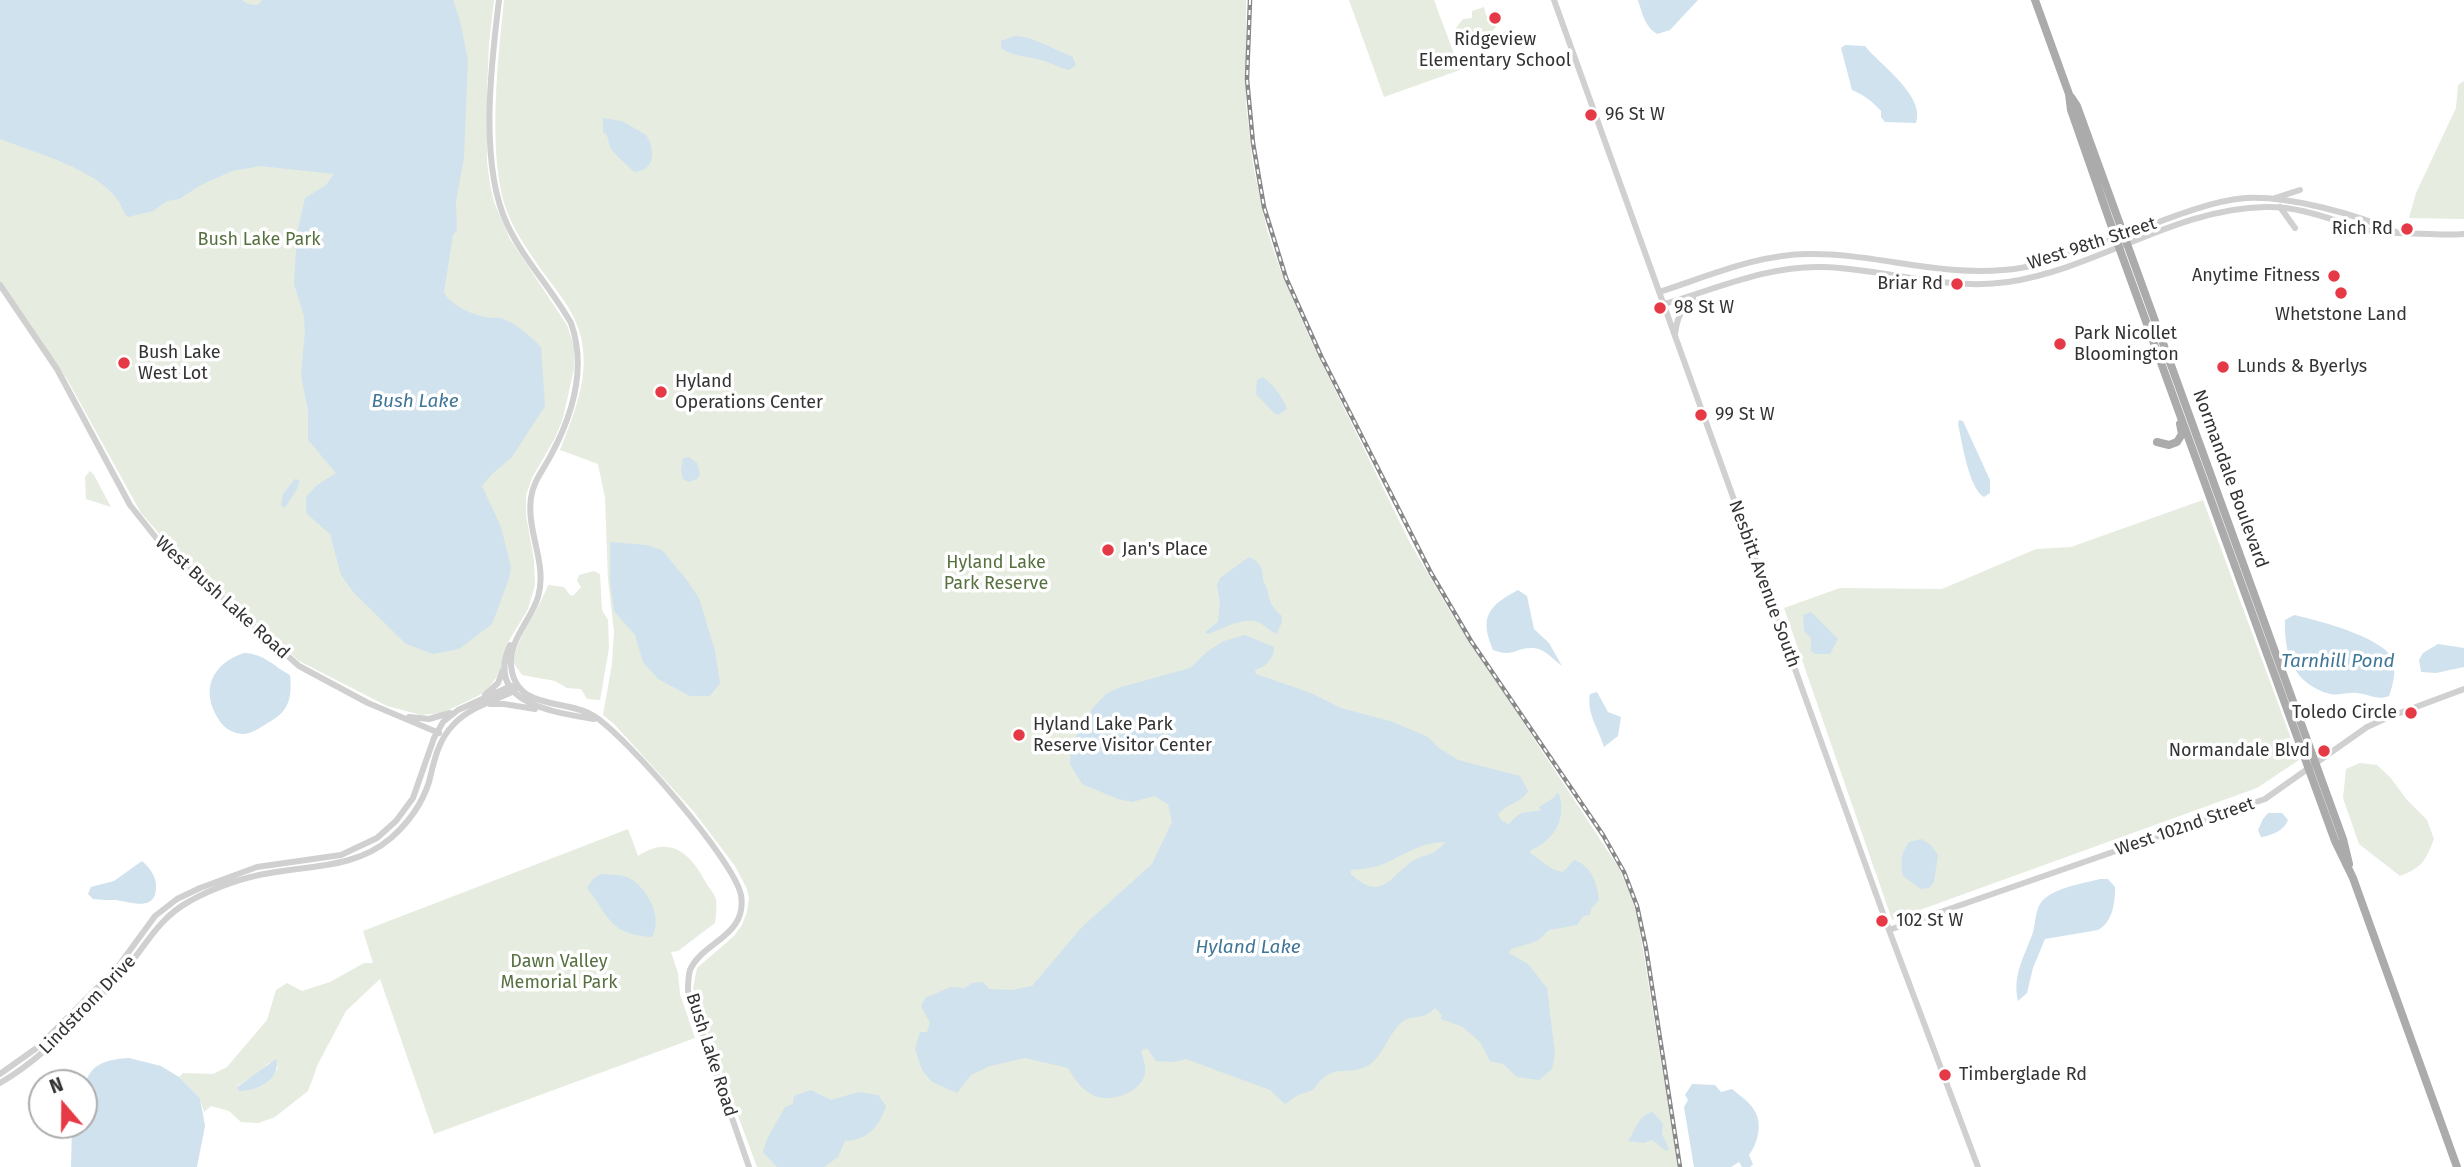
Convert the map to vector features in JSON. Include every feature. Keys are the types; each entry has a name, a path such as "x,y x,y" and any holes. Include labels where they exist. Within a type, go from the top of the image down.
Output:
{"main road":[{"name":"Normandale Boulevard","path":"2035,0 2069,94 2071,110 2117,243 2312,765"},
{"name":"Normandale Boulevard","path":"2069,94 2077,106 2127,239 2312,765 2335,841 2353,878 2458,1167"},
{"path":"2157,442 2169,445 2179,440 2182,434 2179,410"}],"street":[{"path":"499,0 491,85 492,164 497,195 508,226 571,323 580,362 569,415 535,483 530,499 541,578 538,599 511,656 514,688"},
{"name":"Nesbitt Avenue South","path":"1554,0 1889,930 1978,1167"},
{"path":"2273,199 2300,190"},
{"name":"West 98th Street","path":"1664,304 1759,276 1801,268 1847,269 1969,284 2005,282 2044,274 2209,205 2246,198 2305,203 2397,233"},
{"path":"2280,207 2295,228"},
{"name":"West 98th Street","path":"2127,239 2217,212 2240,208 2280,207 2383,233 2434,236 2464,234"},
{"name":"West 98th Street","path":"1659,292 1772,258 1805,254 1838,254 1970,272 2041,264 2117,243"},
{"name":"West Bush Lake Road","path":"0,285 57,369 130,505 156,540 299,666 368,703 439,733"},
{"path":"1675,336 1677,319 1682,308 1696,295"},
{"path":"482,703 498,683 512,641 525,623"},
{"path":"505,665 505,673 514,688 529,704 546,710"},
{"name":"Lindstrom Drive","path":"0,1083 43,1054 121,975 148,938 172,912 202,895 250,878 341,863 370,853 390,839 410,819 424,795 444,736 461,717 482,703 514,688"},
{"name":"Bush Lake Road","path":"514,688 531,698 583,711 620,737 694,820 730,871 741,892 742,902 736,923 726,937 692,966 688,991 748,1167"},
{"name":"West 102nd Street","path":"1889,930 2265,799 2377,722 2464,689"},
{"path":"482,703 598,719"},
{"name":"Lindstrom Drive","path":"0,1074 27,1057 73,1013 117,968 156,916 177,899 249,869 341,855 377,838 396,821 413,798 443,722 458,710 482,703"},
{"path":"402,717 429,719 458,710"}],"green space":[{"name":"Bush Lake Park","path":"0,0 494,0 487,89 487,162 490,184 494,202 510,239 567,325 574,346 574,369 563,418 526,495 535,585 528,609 507,644 500,673 486,691 442,713 421,715 387,706 299,661 169,545 141,513 67,379 0,282"},
{"name":"Hyland Lake Park Reserve","path":"504,0 1246,0 1246,104 1253,165 1267,230 1281,272 1310,339 1410,543 1451,613 1619,868 1638,919 1678,1167 757,1167 693,988 697,968 734,936 742,925 749,898 747,889 735,866 694,812 603,715 612,664 614,632 608,579 605,498 598,464 560,450 582,381 583,347 579,330 571,312 515,229 504,203 499,180 495,129"},
{"path":"1349,0 1434,0 1460,70 1384,97"},
{"path":"1484,7 1486,15 1497,26 1485,39 1467,45 1456,28 1463,19 1472,18 1472,11"},
{"path":"2464,81 2464,219 2409,218 2416,193 2456,108 2458,85"},
{"path":"90,471 111,507 86,499 85,477"},
{"path":"2203,500 2299,760 2257,788 1892,920 1784,608 1840,588 1942,589 2036,549 2071,547"},
{"path":"594,571 600,574 602,610 608,620 609,648 600,700 587,699 581,689 567,688 555,681 522,675 513,662 519,642 548,585 564,587 573,596 581,587 577,581 579,575"},
{"path":"2360,763 2377,765 2390,777 2407,800 2427,820 2434,839 2422,862 2400,876 2359,844 2343,798 2346,769"},
{"name":"Dawn Valley Memorial Park","path":"628,829 638,856 659,847 669,847 685,855 699,871 716,903 715,923 678,951 671,952 678,973 680,994 695,1038 434,1134 380,979 346,1011 318,1064 308,1091 275,1117 258,1123 241,1122 229,1111 211,1106 204,1112 200,1098 179,1077 183,1073 213,1074 227,1067 267,1020 276,990 287,983 302,991 330,982 364,963 373,963 363,931","holes":["269,1063 278,1067 263,1085 239,1091 237,1086"]}],"water":[{"name":"Bush Lake","path":"0,0 242,0 258,5 262,0 453,0 468,60 464,158 456,201 457,230 453,235 444,292 451,301 467,311 511,322 541,347 545,406 512,457 482,486 501,527 511,567 492,624 459,649 433,654 406,644 354,593 341,575 330,534 306,513 306,497 316,486 336,473 308,440 308,411 301,375 304,316 294,284 297,233 305,198 326,185 334,174 260,166 232,171 201,185 179,199 167,201 153,211 128,217 117,199 95,179 63,163 0,139"},
{"path":"1638,0 1698,0 1670,30 1657,34 1647,24"},
{"path":"1014,36 1036,41 1072,56 1076,65 1069,70 1001,48 1001,41"},
{"path":"1845,45 1865,46 1900,82 1914,102 1916,123 1885,122 1881,111 1874,104 1852,90 1841,48"},
{"path":"603,118 622,121 646,135 652,159 646,168 634,172 615,154 603,132"},
{"path":"1263,377 1277,392 1287,409 1278,415 1256,394 1257,380"},
{"path":"1959,420 1963,421 1990,480 1990,493 1984,497 1970,475"},
{"path":"689,457 697,463 700,474 697,479 689,482 683,479 681,470 683,458"},
{"path":"295,479 299,480 298,487 285,508 281,505 283,494"},
{"path":"610,542 647,545 662,550 699,598 715,651 720,683 710,696 690,696 658,679 643,662 635,635 614,611 610,582"},
{"path":"1249,557 1260,566 1270,600 1282,618 1277,634 1258,622 1245,621 1208,634 1205,632 1218,622 1220,603 1217,585 1220,578"},
{"path":"1518,590 1527,596 1534,629 1549,643 1562,666 1537,649 1527,648 1510,653 1493,650 1487,629 1489,614 1499,601"},
{"path":"1811,612 1838,639 1830,654 1815,654 1811,651 1811,638 1804,631 1803,615"},
{"name":"Tarnhill Pond","path":"2294,615 2348,630 2386,650 2394,667 2389,696 2381,698 2357,693 2336,695 2307,683 2293,666 2286,644 2285,620"},
{"name":"Hyland Lake","path":"1245,635 1274,647 1271,659 1255,670 1256,674 1311,693 1341,708 1393,722 1428,737 1458,760 1520,776 1528,791 1521,799 1501,811 1498,815 1502,821 1509,824 1524,812 1541,810 1539,807 1555,797 1556,793 1559,794 1561,812 1557,828 1530,853 1554,870 1563,872 1574,860 1585,866 1597,887 1599,900 1591,909 1590,915 1583,916 1577,925 1549,930 1537,941 1511,949 1509,953 1528,964 1547,988 1555,1054 1552,1069 1539,1080 1517,1077 1503,1064 1490,1061 1480,1042 1463,1027 1441,1019 1442,1015 1435,1008 1429,1013 1402,1022 1369,1065 1361,1069 1333,1072 1313,1090 1298,1095 1285,1104 1270,1090 1186,1059 1174,1062 1156,1061 1147,1048 1141,1051 1145,1068 1143,1080 1125,1094 1109,1098 1095,1096 1086,1091 1068,1068 1025,1058 990,1066 971,1075 957,1093 932,1082 922,1070 915,1049 920,1032 927,1032 930,1023 921,1006 925,998 951,987 965,988 972,983 983,982 989,989 1012,990 1032,986 1082,927 1152,864 1172,822 1168,804 1154,796 1132,802 1118,799 1082,784 1070,764 1071,745 1092,709 1106,694 1118,688 1190,668 1208,651 1224,641","holes":["1446,842 1433,853 1413,860 1390,880 1377,887 1361,882 1351,874 1351,870 1380,865 1421,846"]},
{"path":"2438,644 2464,648 2464,667 2436,673 2421,672 2419,660 2423,653"},
{"path":"244,653 263,658 290,675 291,690 286,707 277,717 254,731 242,734 226,728 221,723 213,709 210,689 217,671"},
{"path":"1597,692 1608,712 1621,717 1618,736 1604,747 1589,701 1590,694"},
{"path":"2268,813 2282,813 2288,820 2277,832 2261,837 2258,830"},
{"path":"1921,839 1931,845 1938,855 1934,882 1929,888 1921,889 1903,876 1901,862 1909,842"},
{"path":"142,861 152,872 156,882 155,894 148,903 93,899 88,894 91,887 114,881"},
{"path":"601,874 626,877 648,896 656,921 652,937 618,928 606,915 587,888 593,879"},
{"path":"2108,879 2115,887 2114,905 2107,922 2098,930 2045,939 2033,968 2027,993 2018,1001 2018,974 2040,903 2062,889"},
{"path":"129,1058 161,1066 179,1077 200,1098 205,1126 197,1167 71,1167 72,1139 98,1139 98,1069 94,1069 113,1060"},
{"path":"276,1059 275,1073 266,1083 260,1087 239,1091 237,1087"},
{"path":"1692,1084 1715,1085 1721,1092 1732,1089 1752,1107 1759,1127 1755,1145 1749,1155 1753,1164 1750,1167 1742,1167 1739,1162 1731,1167 1694,1167 1684,1107 1688,1100 1685,1095"},
{"path":"811,1090 831,1100 859,1092 878,1095 886,1106 871,1131 860,1138 845,1141 838,1157 824,1167 777,1167 763,1152 767,1139 785,1107 793,1104 794,1096"},
{"path":"1653,1112 1663,1124 1662,1134 1669,1149 1666,1151 1652,1140 1644,1143 1628,1141 1644,1116"}],"railway":[{"path":"1250,0 1247,79 1253,143 1264,207 1286,278 1321,356 1431,573 1471,641 1603,835 1624,872 1637,906 1646,948 1680,1167"}],"place":[{"name":"Ridgeview Elementary School","path":"1495,18"},
{"name":"96 St W","path":"1591,115"},
{"name":"Rich Rd","path":"2407,229"},
{"name":"Anytime Fitness","path":"2334,276"},
{"name":"Briar Rd","path":"1957,284"},
{"name":"Whetstone Land","path":"2341,293"},
{"name":"98 St W","path":"1660,308"},
{"name":"Park Nicollet Bloomington","path":"2060,344"},
{"name":"Bush Lake West Lot","path":"124,363"},
{"name":"Lunds & Byerlys","path":"2223,367"},
{"name":"Hyland Operations Center","path":"661,392"},
{"name":"99 St W","path":"1701,415"},
{"name":"Jan's Place","path":"1108,550"},
{"name":"Toledo Circle","path":"2411,713"},
{"name":"Hyland Lake Park Reserve Visitor Center","path":"1019,735"},
{"name":"Normandale Blvd","path":"2324,751"},
{"name":"102 St W","path":"1882,921"},
{"name":"Timberglade Rd","path":"1945,1075"}]}
